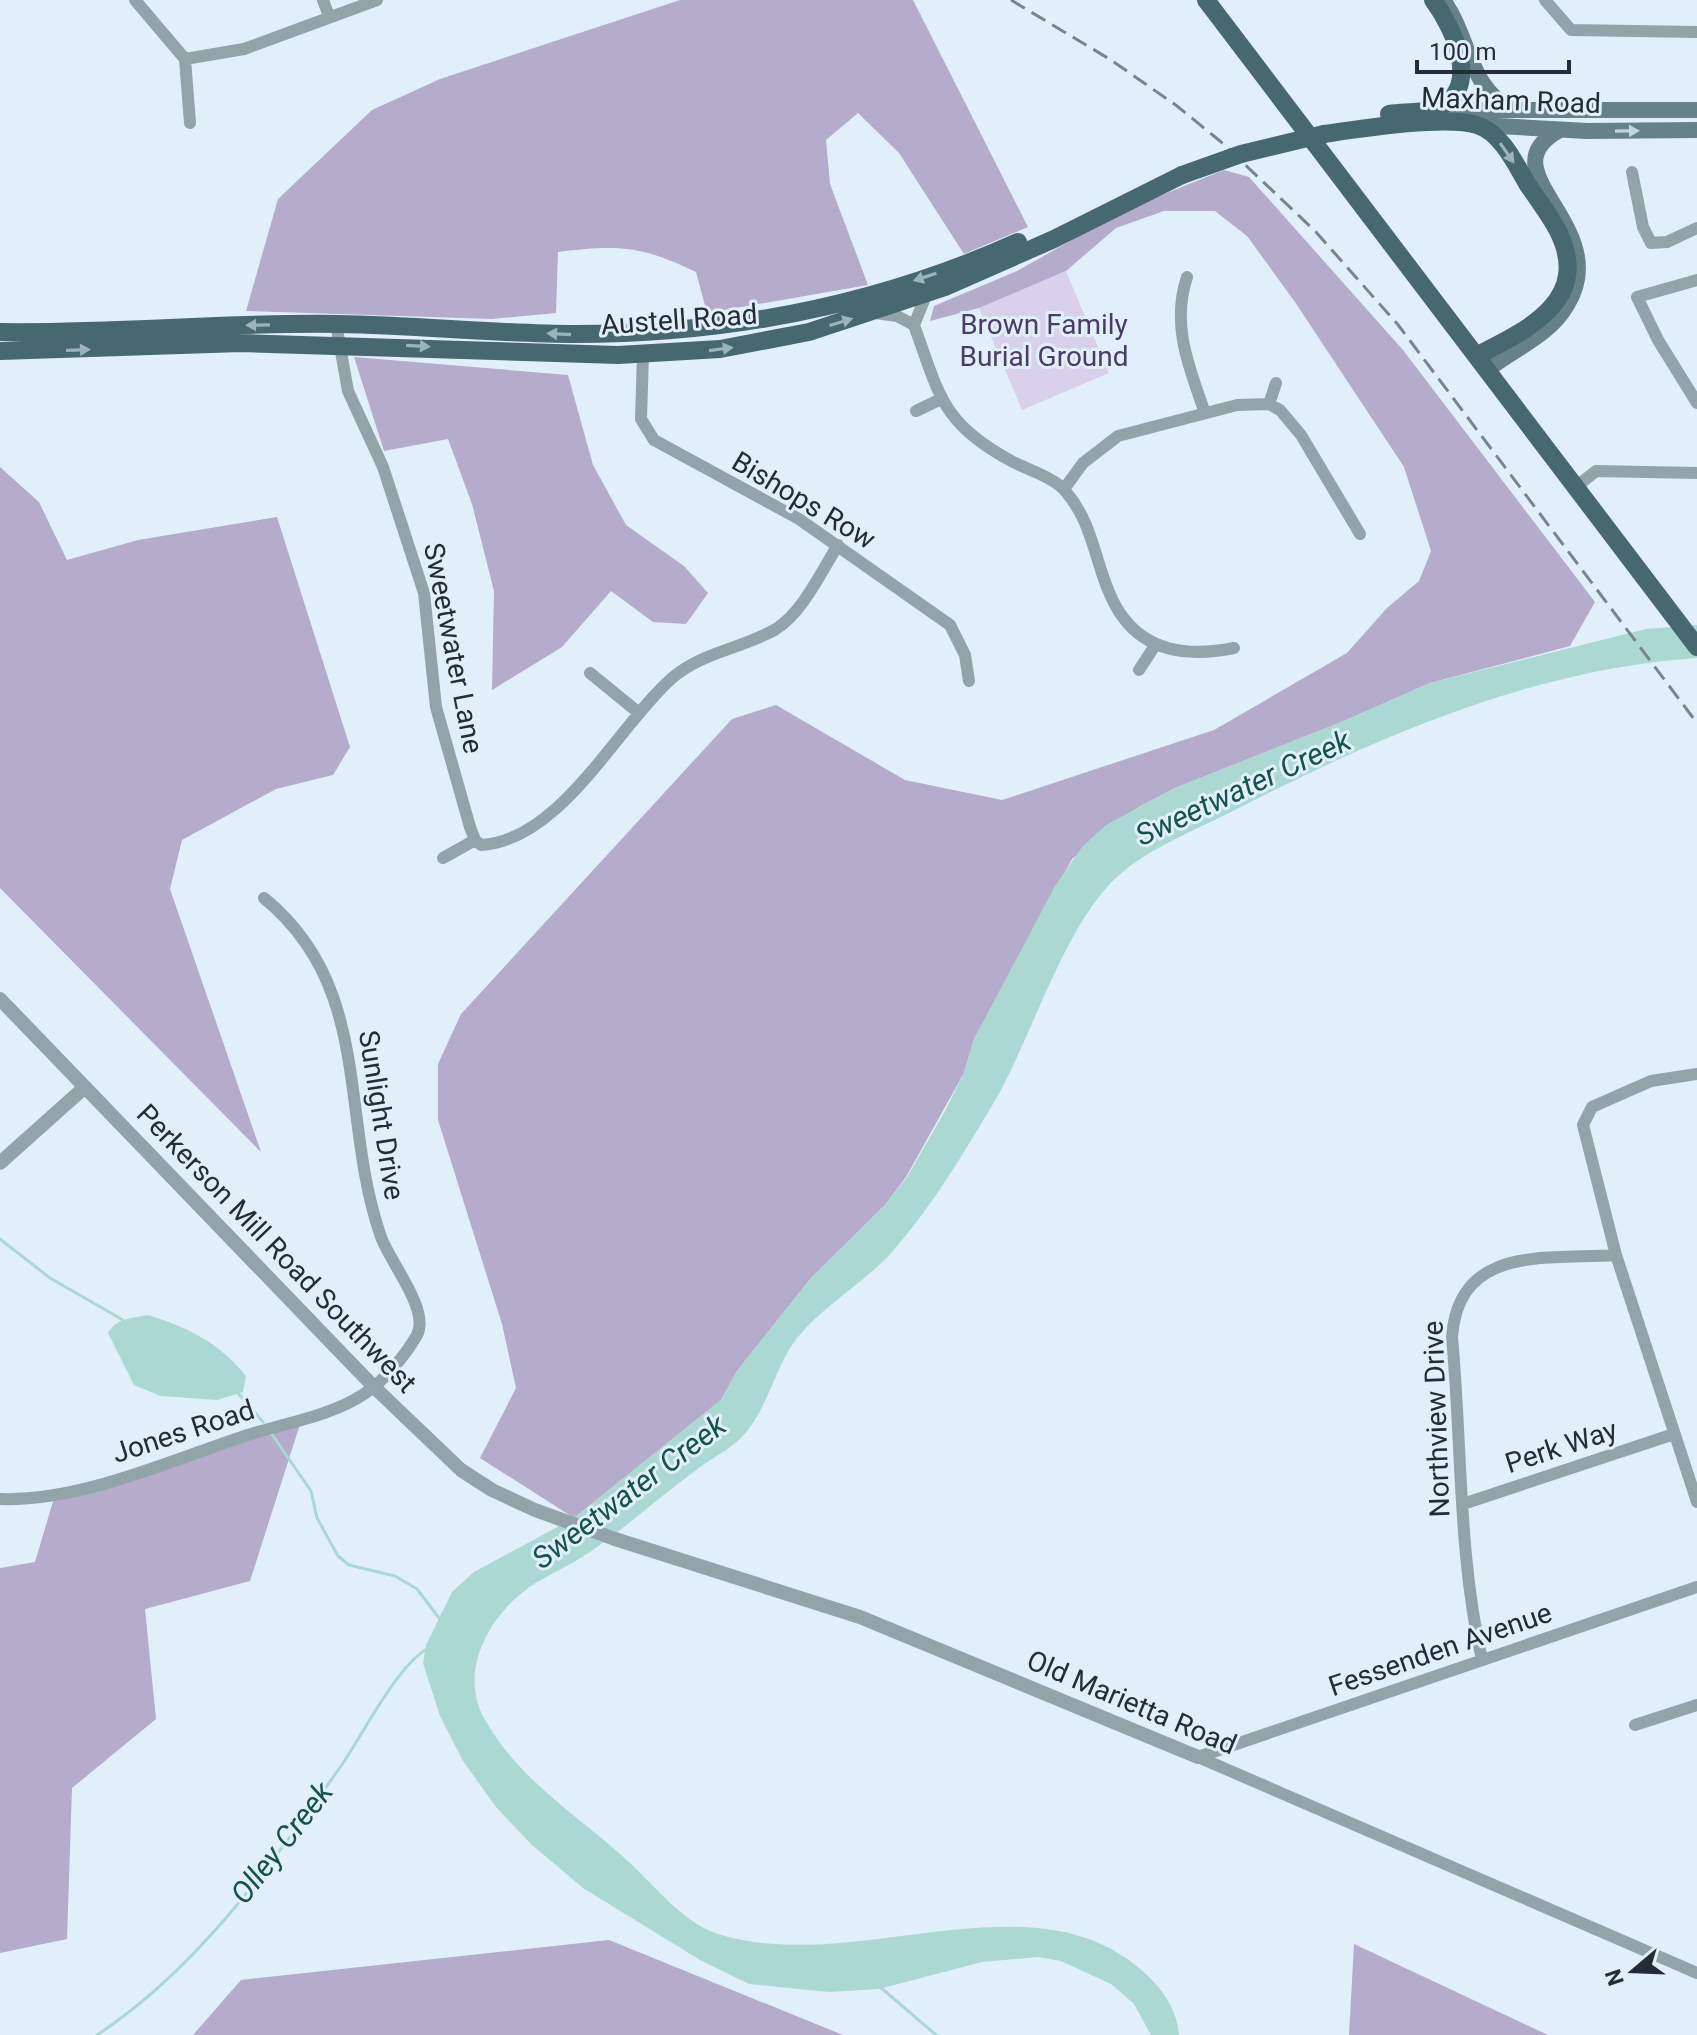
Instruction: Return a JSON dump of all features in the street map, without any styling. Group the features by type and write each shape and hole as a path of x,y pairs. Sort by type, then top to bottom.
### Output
{"main road":[{"path":"1206,0 1697,647"},
{"path":"1432,110 1456,91 1462,73 1452,34 1433,0"},
{"path":"1443,0 1459,27 1482,86 1495,99 1514,110"},
{"name":"Maxham Road","path":"1320,129 1432,110 1697,110"},
{"name":"Maxham Road","path":"1355,124 1435,123 1558,131 1697,130"},
{"path":"1477,125 1504,147 1553,223 1563,243 1567,267 1564,286 1546,315 1481,363"},
{"name":"Austell Road","path":"0,332 336,324 573,334 674,332 770,319 885,290 1003,249 1244,141 1320,129"},
{"path":"1481,363 1549,329 1569,303 1576,285 1578,265 1573,237 1536,176 1533,164 1538,146 1558,131"},
{"name":"Austell Road","path":"0,351 241,343 643,354 695,352 765,342 873,313 927,293 1054,239 1178,170"}],"street":[{"path":"135,0 185,59 190,123"},
{"path":"323,0 329,16"},
{"path":"185,59 244,49 377,0"},
{"path":"1545,0 1571,30 1697,32"},
{"path":"1632,172 1643,227 1651,243 1667,242 1697,228"},
{"path":"1187,277 1180,303 1181,337 1205,413"},
{"path":"1697,280 1637,297 1658,340 1697,403"},
{"path":"914,325 927,293"},
{"path":"873,313 897,316 914,325 941,399 968,436 1064,489 1095,542 1108,591 1119,613 1137,632 1156,644 1193,654 1234,648"},
{"name":"Sweetwater Lane","path":"336,324 348,391 383,467 424,593 436,707 475,840"},
{"name":"Bishops Row","path":"643,354 641,419 654,440 799,519 950,625 965,655 969,681"},
{"path":"1269,404 1276,383"},
{"path":"916,411 941,399"},
{"path":"1064,489 1083,463 1118,436 1237,405 1269,404 1280,410 1301,435 1360,534"},
{"path":"1576,487 1596,471 1697,473"},
{"path":"443,858 475,840 489,845 551,812 577,791 639,713 671,679 693,662 777,628 797,609 838,545"},
{"path":"1139,670 1156,644"},
{"path":"590,673 639,713"},
{"name":"Sunlight Drive","path":"264,898 299,931 313,951 339,1008 367,1197 388,1256 419,1312 418,1332 404,1354 373,1386"},
{"name":"Perkerson Mill Road Southwest","path":"0,999 373,1386 461,1470 492,1490 535,1510"},
{"path":"1697,1074 1651,1081 1592,1107 1583,1125 1616,1255 1697,1502"},
{"path":"0,1163 85,1087"},
{"name":"Northview Drive","path":"1482,1660 1471,1611 1463,1504 1452,1337 1456,1305 1475,1280 1493,1267 1521,1261 1616,1255"},
{"name":"Jones Road","path":"0,1499 40,1498 173,1461 316,1413 363,1394 373,1386"},
{"name":"Perk Way","path":"1463,1504 1674,1434"},
{"name":"Old Marietta Road","path":"535,1510 860,1617 1198,1757 1697,1973"},
{"name":"Fessenden Avenue","path":"1198,1757 1697,1587"},
{"path":"1635,1725 1697,1705"}],"green space":[{"name":"Brown Family Burial Ground","path":"1066,271 1109,373 1022,410 979,308"}],"shaded area":[{"path":"680,0 913,0 1028,227 964,254 899,153 858,113 826,140 830,184 868,285 707,313 696,272 644,252 597,248 558,252 556,313 492,319 246,311 278,199 372,110 440,79"},
{"path":"1224,170 1249,177 1403,350 1595,602 1570,646 1430,683 1175,788 1137,808 1072,859 974,1039 964,1073 906,1177 885,1205 811,1278 737,1371 721,1400 574,1518 480,1458 516,1388 502,1324 438,1120 438,1064 461,1014 732,719 776,705 905,780 1002,800 1214,730 1347,653 1387,608 1419,581 1431,551 1404,467 1295,302 1247,236 1215,211 1164,211 1116,228 1066,271 979,308 930,321 934,306 1017,271 1127,209"},
{"path":"354,357 568,375 593,465 626,525 684,566 708,593 686,624 653,622 611,591 562,647 492,690 494,591 472,504 448,439 384,451"},
{"path":"0,467 39,502 67,560 138,540 277,517 350,747 333,775 276,789 182,840 170,889 261,1152 0,888"},
{"path":"302,1418 250,1581 145,1609 156,1719 72,1788 67,1939 0,1953 0,1568 35,1562 54,1498"},
{"path":"609,1940 843,2035 193,2035 241,1980"},
{"path":"1354,1944 1548,2035 1349,2035"}],"water":[{"name":"Sweetwater Creek","path":"1697,625 1697,658 1577,676 1460,710 1291,782 1165,844 1125,870 1085,917 1052,979 1008,1077 946,1180 892,1252 797,1338 782,1362 758,1415 741,1438 601,1544 516,1598 491,1627 482,1644 475,1681 477,1700 498,1740 550,1796 629,1862 681,1913 705,1928 718,1934 772,1944 829,1944 1002,1927 1056,1930 1106,1946 1151,1979 1170,2005 1179,2035 1151,2035 1134,2004 1111,1984 1061,1961 1038,1957 982,1962 879,1989 829,1992 749,1984 700,1960 583,1888 531,1844 496,1807 463,1761 440,1716 423,1663 426,1645 452,1592 474,1572 574,1518 721,1400 737,1371 811,1278 885,1205 907,1177 944,1113 964,1073 974,1039 1055,886 1082,847 1106,825 1175,788 1430,683 1646,629"},
{"path":"148,1315 176,1325 214,1345 246,1376 243,1392 217,1400 161,1396 134,1385 108,1333 120,1322"}],"waterway":[{"path":"0,1239 50,1278 123,1320"},
{"path":"238,1393 263,1422"},
{"path":"271,1433 311,1491 317,1518 338,1556 349,1565 395,1576 417,1589 439,1618"},
{"name":"Olley Creek","path":"97,2035 168,1978 231,1912 341,1766 403,1671 427,1649"},
{"path":"879,1986 936,2035"}],"railway":[{"path":"1011,0 1111,60 1177,106 1220,141 1316,232 1399,326 1697,723"}]}
